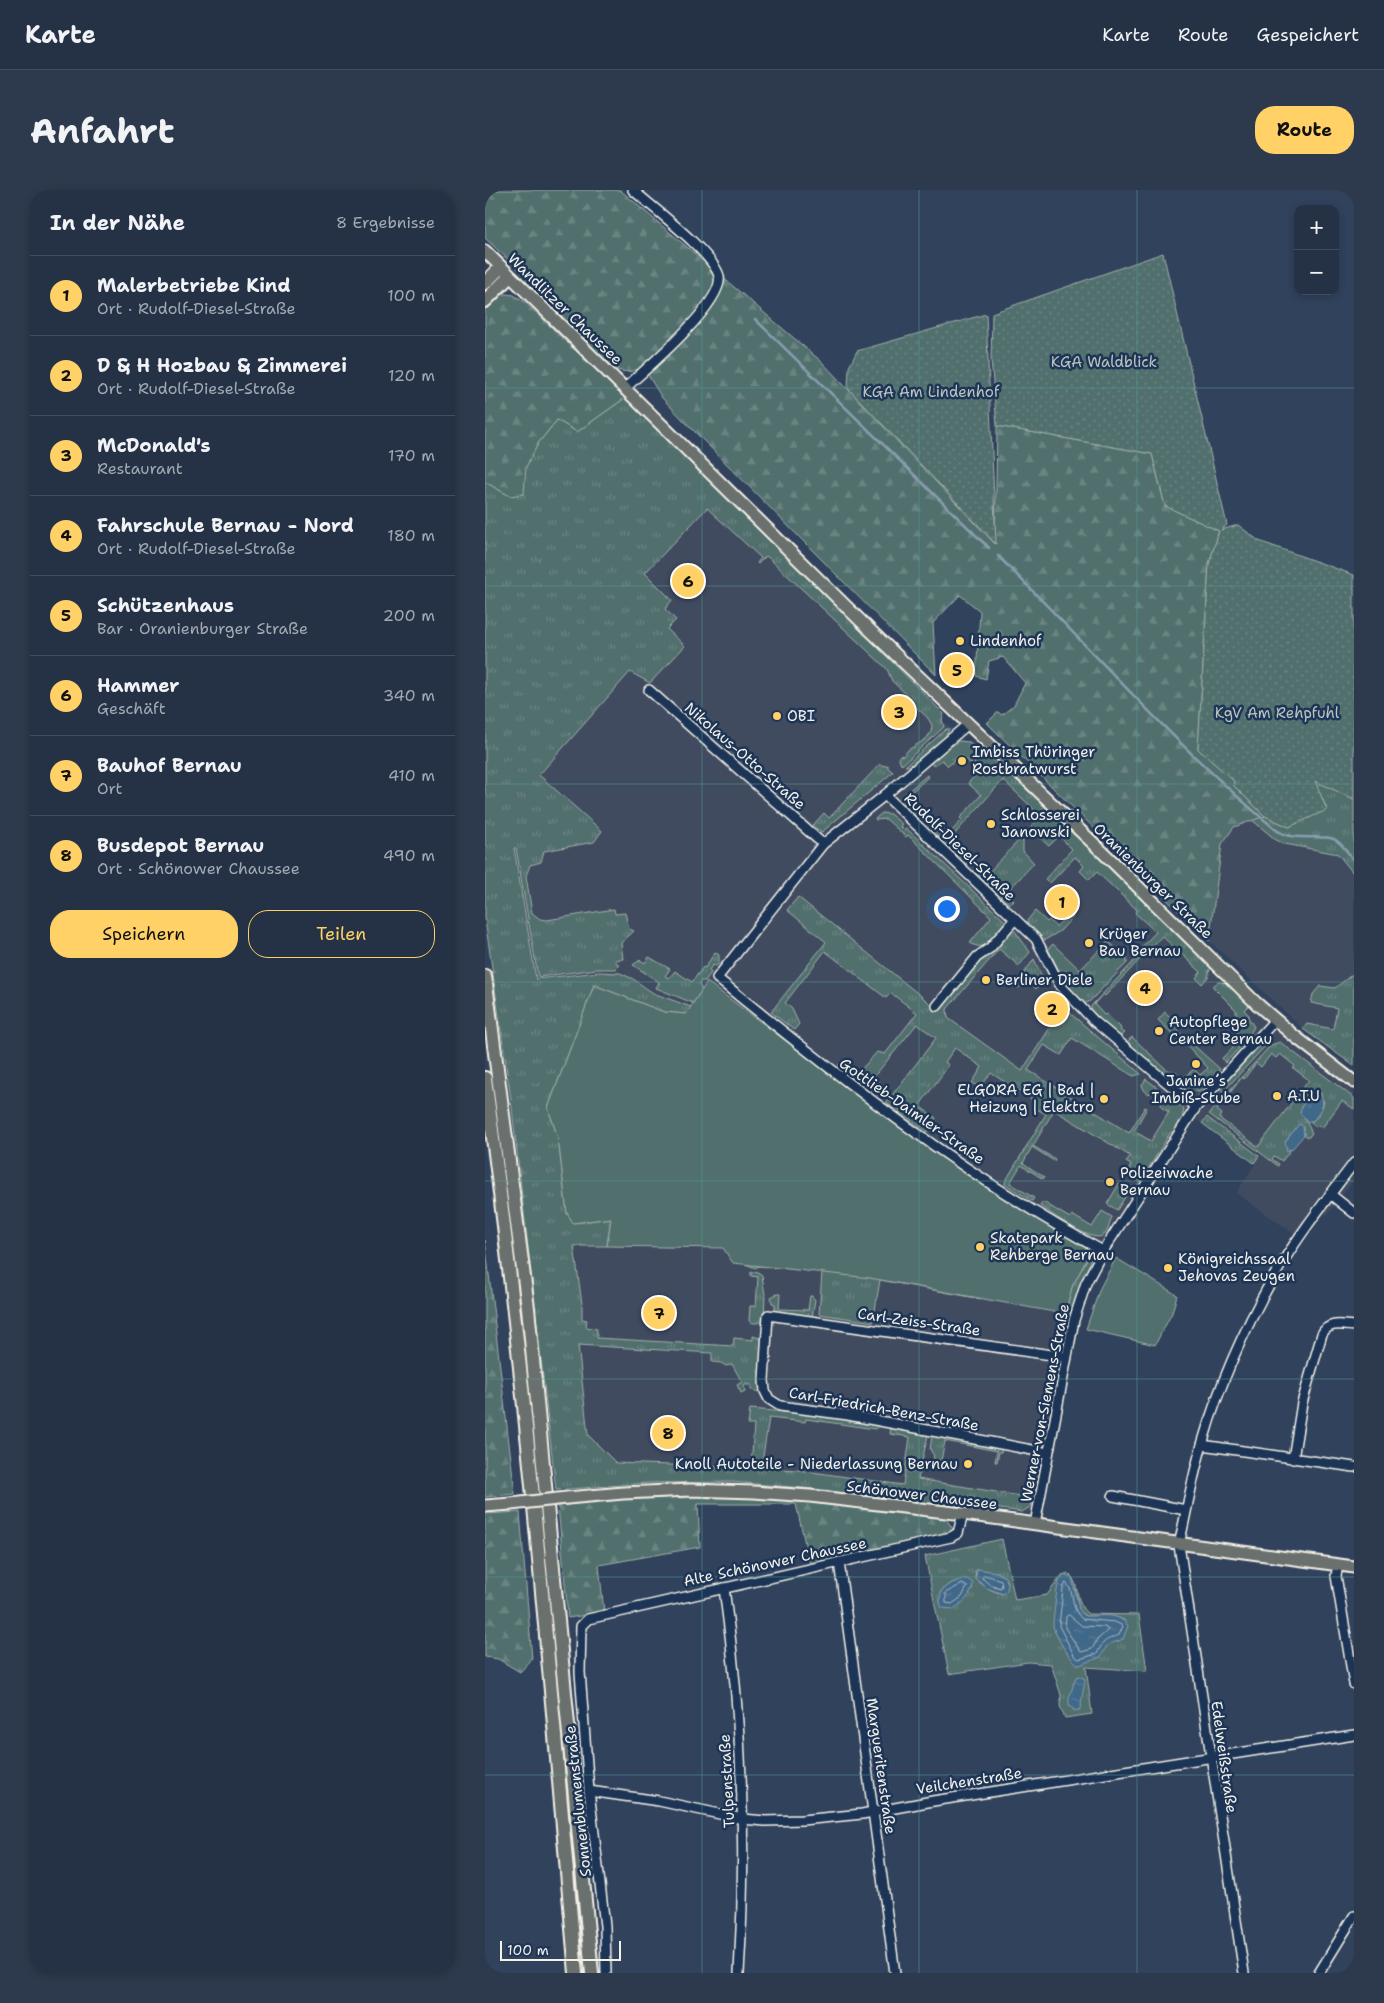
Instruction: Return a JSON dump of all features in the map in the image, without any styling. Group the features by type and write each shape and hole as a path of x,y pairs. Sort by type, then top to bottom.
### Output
{"highway":[{"path":"485,283 505,272"},
{"path":"485,301 505,272"},
{"path":"485,976 528,1308 591,1973"},
{"path":"485,1078 507,1247 525,1420 576,1973"}],"main road":[{"name":"Wandlitzer Chaussee","path":"485,251 872,632"},
{"name":"Oranienburger Straße","path":"872,632 1275,1020 1354,1082"},
{"name":"Schönower Chaussee","path":"485,1506 658,1491 719,1490 809,1496 963,1514 1179,1545 1354,1567"}],"street":[{"path":"625,388 694,323 717,290 719,281 716,270 699,247 633,190"},
{"name":"Nikolaus-Otto-Straße","path":"649,690 823,844"},
{"path":"823,844 885,795 967,725"},
{"name":"Rudolf-Diesel-Straße","path":"885,795 1035,938 1054,975 1065,990 1120,1044 1196,1107"},
{"name":"Gottlieb-Daimler-Straße","path":"823,844 717,978 814,1057 934,1146 1039,1214 1103,1251"},
{"name":"Rudolf-Diesel-Straße","path":"937,1006 977,957 990,948 1015,919"},
{"name":"Werner-von-Siemens-Straße","path":"1035,1524 1074,1320 1081,1296 1103,1251 1196,1107 1275,1020"},
{"name":"Edelweißstraße","path":"1244,1973 1179,1545 1202,1445 1219,1393 1251,1321 1274,1276 1330,1194 1354,1163"},
{"path":"1330,1194 1354,1213"},
{"name":"Carl-Zeiss-Straße","path":"768,1316 1067,1357"},
{"name":"Carl-Friedrich-Benz-Straße","path":"768,1316 765,1391 769,1398 779,1406 848,1415 1048,1454"},
{"path":"1293,1459 1302,1403 1323,1334 1332,1325 1354,1326"},
{"path":"1202,1445 1354,1467"},
{"path":"1113,1496 1186,1510"},
{"name":"Alte Schönower Chaussee","path":"581,1626 587,1619 951,1537 958,1533 963,1514"},
{"name":"Margueritenstraße","path":"839,1562 895,1973"},
{"path":"1338,1565 1337,1576 1354,1684"},
{"name":"Tulpenstraße","path":"724,1588 732,1646 743,1819 739,1973"},
{"name":"Sonnenblumenstraße","path":"581,1626 580,1672 589,1791 605,1926 606,1973"},
{"name":"Veilchenstraße","path":"589,1791 659,1801 743,1819 765,1821 802,1820 837,1817 1354,1735"},
{"path":"1319,1973 1354,1916"}],"shaded area":[{"path":"703,490 1109,880 1209,962 1282,1035 1354,1092 1354,1180 1327,1215 1315,1208 1296,1235 1236,1193 1255,1164 1187,1113 1091,1261 1090,1253 1081,1244 922,1142 707,982 691,1007 653,993 633,979 599,972 536,980 517,870 504,776 624,570"},
{"path":"1214,776 1277,831 1302,838 1354,861 1354,1028 1336,1053 1303,1029 1186,919 1200,870"},
{"path":"574,1245 723,1248 1071,1316 1033,1514 985,1507 930,1504 858,1493 773,1485 695,1482 603,1486 588,1435 577,1335"}],"green space":[{"path":"485,190 620,190 822,362 995,544 997,426 1152,454 1165,506 1219,531 1209,564 1198,749 1234,781 1234,786 1265,816 1234,827 1222,844 1209,941 987,723 998,712 1002,715 1014,705 1025,683 1003,657 989,661 986,679 976,676 980,611 960,595 933,623 936,675 662,398 643,367 625,372 608,365 517,268 485,238"},
{"path":"1163,253 1227,525 1221,530 1238,525 1259,541 1354,575 1354,799 1315,781 1327,810 1289,827 1265,816 1234,786 1234,781 1198,749 1209,564 1219,531 1165,506 1152,454 997,426 991,360 992,313"},
{"path":"499,295 514,295 525,302 625,398 577,432 557,420 539,442 526,467 524,494 510,496 485,482 485,306"},
{"name":"KGA Am Lindenhof","path":"986,314 996,544 848,388 849,367 857,351"},
{"path":"625,398 659,428 944,714 942,720 944,727 902,765 898,758 900,755 903,756 908,750 926,739 931,732 932,725 927,717 908,700 906,694 892,681 887,669 771,560 766,556 758,564 761,558 707,508 645,573 672,600 665,609 676,620 667,629 685,646 650,683 630,672 539,775 602,831 594,842 544,851 541,862 530,865 526,876 532,913 540,919 547,920 614,909 615,914 625,913 629,929 634,931 621,943 623,959 615,960 619,966 616,969 597,969 538,977 516,848 514,848 536,979 599,972 620,973 633,979 653,993 691,1007 686,1014 664,1012 594,985 548,1108 558,1138 567,1213 573,1223 611,1218 607,1246 574,1246 582,1304 582,1319 587,1320 586,1327 597,1329 597,1338 733,1346 734,1338 753,1340 753,1336 762,1339 760,1392 751,1390 751,1385 744,1385 745,1391 741,1393 737,1385 742,1382 732,1364 726,1366 721,1363 712,1362 712,1353 578,1345 588,1435 616,1463 751,1468 754,1425 748,1425 750,1409 811,1414 877,1425 878,1428 875,1429 806,1419 805,1422 769,1418 761,1468 798,1470 903,1485 910,1437 890,1434 891,1428 928,1435 918,1479 1032,1498 1030,1507 1022,1512 985,1507 931,1504 815,1489 731,1482 648,1483 556,1490 511,1100 485,919 485,482 510,496 539,442 557,420 577,432"},
{"path":"946,729 949,729 947,734 930,752 916,763 905,766"},
{"path":"959,741 970,742 977,750 979,748 1055,814 1176,930 1211,966 1208,977 1202,984 1196,978 1201,972 1162,936 1105,996 1103,994 1094,1004 1104,1015 1107,1014 1124,1033 1119,1037 1090,1010 1092,1005 1140,955 1137,952 1156,932 1135,913 1137,910 1097,872 1089,880 1080,871 1084,866 1075,857 1050,883 1045,879 1072,849 1059,836 1049,846 1041,839 1042,837 1031,827 1041,816 1003,780 951,838 973,860 968,865 931,832 935,825 947,836 981,795 968,783 975,776 972,773 975,769 972,766 975,763 973,761 971,764 961,755 948,766 942,760 933,766 930,761"},
{"path":"880,764 888,765 888,768 893,772 822,832 812,826 824,813 829,818"},
{"path":"927,775 928,777 907,796 922,811 917,816 911,814 906,809 900,798"},
{"path":"1314,780 1354,799 1354,874 1338,854 1285,844 1276,840 1252,820 1265,816 1289,827 1327,809"},
{"path":"882,813 890,814 902,824 900,826 904,830 907,829 1007,923 991,942 982,946 970,943 991,917 908,835 906,837 886,819 875,819"},
{"path":"1021,838 1023,841 1023,851 1034,863 1006,893 1014,901 1010,905 976,873 980,867 988,873"},
{"path":"798,897 937,1009 971,970 1013,929 1030,952 1019,966 999,949 947,1009 948,1018 1022,1071 1055,1020 1052,1018 1059,1006 1051,1001 1055,996 1071,1014 1141,1074 1133,1076 1072,1038 1061,1055 1044,1045 1028,1070 1129,1133 1145,1107 1147,1108 1134,1131 1151,1141 1169,1112 1162,1108 1161,1104 1164,1099 1153,1090 1149,1094 1144,1090 1142,1085 1146,1079 1184,1108 1182,1121 1175,1131 1170,1133 1141,1181 1135,1179 1137,1174 1130,1169 1127,1172 1131,1165 1126,1162 1130,1156 1054,1110 1033,1146 1055,1159 1054,1161 1032,1147 1023,1163 1044,1177 1043,1179 1021,1165 1010,1183 1034,1198 1032,1201 1005,1184 1046,1114 1033,1107 1034,1101 991,1073 982,1085 981,1092 976,1092 976,1085 972,1083 982,1067 955,1048 945,1062 949,1065 919,1106 936,1118 927,1132 886,1103 936,1038 917,1024 873,1078 887,1088 880,1096 838,1065 845,1063 858,1073 877,1052 885,1054 917,1013 891,993 886,998 825,951 785,1003 792,1009 799,1024 794,1030 771,1012 826,942 787,910"},
{"path":"1066,910 1073,917 1060,931 1045,940 1041,939 1026,922 1035,911 1056,927 1065,917 1062,914"},
{"path":"1108,941 1127,958 1127,963 1090,1001 1084,1004 1064,981 1048,949 1053,944 1080,970"},
{"path":"715,952 719,955 719,964 713,965 709,970 711,973 705,981 701,981 699,984 702,990 693,1003 656,988 659,982 633,965 640,960 645,963 649,957 670,969 665,976 669,978 675,971 692,982 703,967 705,968"},
{"path":"1034,959 1043,979 1036,989 1034,987 1036,983 1026,977 1019,988 1015,986"},
{"path":"1354,973 1354,1066 1303,1029 1307,1024 1333,1029 1337,1008 1311,1003 1313,994 1320,986 1335,988"},
{"path":"707,982 922,1142 1087,1249 1090,1253 1072,1287 1065,1314 870,1278 733,1263 723,1248 607,1246 611,1218 573,1223 567,1213 558,1138 548,1108 594,985 664,1012 686,1014"},
{"path":"1218,982 1229,983 1249,1005 1244,1010 1249,1015 1248,1017 1254,1027 1245,1042 1225,1063 1222,1058 1235,1046 1233,1043 1237,1038 1236,1010 1214,988 1213,986"},
{"path":"1165,1012 1177,1023 1179,1032 1220,1069 1208,1085 1199,1092 1190,1091 1178,1085 1194,1069 1200,1075 1208,1068 1183,1041 1177,1045 1180,1041 1158,1020"},
{"path":"1132,1037 1167,1070 1177,1072 1171,1080 1126,1043"},
{"path":"1268,1039 1268,1043 1222,1093 1222,1087"},
{"path":"1280,1042 1354,1098 1354,1109 1342,1101 1322,1128 1318,1125 1315,1127 1311,1122 1320,1113 1324,1101 1316,1098 1311,1099 1304,1117 1312,1133 1309,1137 1306,1137 1304,1132 1282,1161 1274,1156 1272,1159 1279,1164 1278,1166 1209,1114 1218,1103 1221,1105 1217,1110 1222,1114 1219,1118 1258,1147 1309,1080 1293,1068 1295,1066 1280,1054 1276,1058 1271,1054 1261,1067 1256,1063 1244,1079 1242,1077 1227,1097 1225,1095 1271,1045"},
{"path":"816,1064 824,1070 981,1299 880,1280 873,1322 819,1314 822,1272 758,1266 756,1268 742,1263"},
{"path":"1207,1117 1259,1156 1254,1163 1202,1123"},
{"path":"1119,1184 1128,1190 1132,1186 1117,1210 1107,1204"},
{"path":"1043,1202 1070,1218 1072,1215 1092,1227 1102,1211 1112,1217 1104,1235 1099,1237 1091,1236 1072,1227 1040,1206"},
{"path":"485,1240 515,1494 485,1497"},
{"path":"1090,1253 1089,1266 1071,1316 1067,1318 1061,1317 1062,1313 1065,1313 1072,1287"},
{"path":"1116,1258 1177,1295 1172,1313 1155,1345 1086,1329 1100,1288"},
{"path":"756,1271 762,1275 765,1295 764,1319 759,1323 749,1321 750,1306 756,1306 758,1277 751,1276 751,1272"},
{"path":"780,1294 779,1309 808,1310 810,1296 812,1296 815,1300 812,1317 772,1312 775,1310 775,1304 772,1303 771,1297"},
{"path":"932,1436 1002,1448 997,1462 995,1462 997,1451 945,1441 941,1461 933,1459 934,1456 930,1449"},
{"path":"700,1494 767,1497 945,1517 954,1531 810,1566 796,1504 698,1504 700,1547 599,1565 604,1612 568,1618 558,1506 576,1504 575,1501"},
{"path":"520,1512 532,1659 520,1672 498,1659 485,1657 485,1514"},
{"path":"1002,1539 1015,1600 1047,1595 1062,1575 1068,1573 1075,1582 1081,1605 1088,1614 1139,1615 1147,1671 1086,1667 1092,1714 1065,1718 1060,1706 1061,1695 1051,1664 1028,1662 949,1674 925,1556","holes":["976,1570 996,1572 1005,1577 1003,1594 991,1590 978,1581 975,1578","963,1579 973,1587 959,1605 945,1608 940,1602 941,1591 952,1583","1059,1581 1075,1588 1079,1609 1085,1616 1116,1617 1124,1620 1118,1641 1111,1642 1105,1647 1068,1654 1055,1632 1054,1617"]}],"water":[{"path":"1321,1093 1323,1101 1320,1110 1314,1120 1308,1122 1300,1113 1303,1102 1316,1098"},
{"path":"1299,1124 1303,1126 1304,1135 1292,1149 1287,1151 1285,1142"},
{"path":"978,1569 996,1572 1005,1577 1008,1584 1007,1590 1003,1594 987,1588 975,1578"},
{"path":"1065,1576 1072,1578 1079,1609 1085,1616 1120,1618 1128,1626 1123,1639 1108,1646 1101,1657 1079,1665 1063,1647 1053,1625 1058,1585"},
{"path":"963,1579 973,1583 969,1595 960,1605 953,1609 942,1608 940,1602 941,1591 952,1583"},
{"path":"1079,1676 1085,1679 1081,1708 1076,1711 1069,1706 1069,1698 1076,1677"}],"waterway":[{"path":"755,319 989,548"},
{"path":"998,556 1133,696 1202,764 1275,829 1291,836 1325,837 1337,841 1354,861"}],"place":[{"name":"Hammer","path":"688,581"},
{"name":"Lindenhof","path":"960,641"},
{"name":"Schützenhaus","path":"957,670"},
{"name":"McDonald's","path":"899,712"},
{"name":"OBI","path":"777,716"},
{"name":"Imbiss Thüringer Rostbratwurst","path":"962,761"},
{"name":"Schlosserei Janowski","path":"991,824"},
{"name":"Malerbetriebe Kind","path":"1062,902"},
{"name":"Krüger Bau Bernau","path":"1089,943"},
{"name":"Berliner Diele","path":"986,980"},
{"name":"Fahrschule Bernau - Nord","path":"1145,988"},
{"name":"D & H Hozbau & Zimmerei","path":"1052,1009"},
{"name":"Autopflege Center Bernau","path":"1159,1031"},
{"name":"Janine´s Imbiß-Stube","path":"1196,1064"},
{"name":"A.T.U","path":"1277,1096"},
{"name":"ELGORA EG | Bad | Heizung | Elektro","path":"1104,1099"},
{"name":"Polizeiwache Bernau","path":"1110,1182"},
{"name":"Skatepark Rehberge Bernau","path":"980,1247"},
{"name":"Königreichssaal Jehovas Zeugen","path":"1168,1268"},
{"name":"Bauhof Bernau","path":"659,1313"},
{"name":"Busdepot Bernau","path":"668,1433"},
{"name":"Knoll Autoteile - Niederlassung Bernau","path":"968,1464"}],"park label":[{"name":"KGA Waldblick","path":"1104,362"},
{"name":"KgV Am Rehpfuhl","path":"1277,713"}]}
